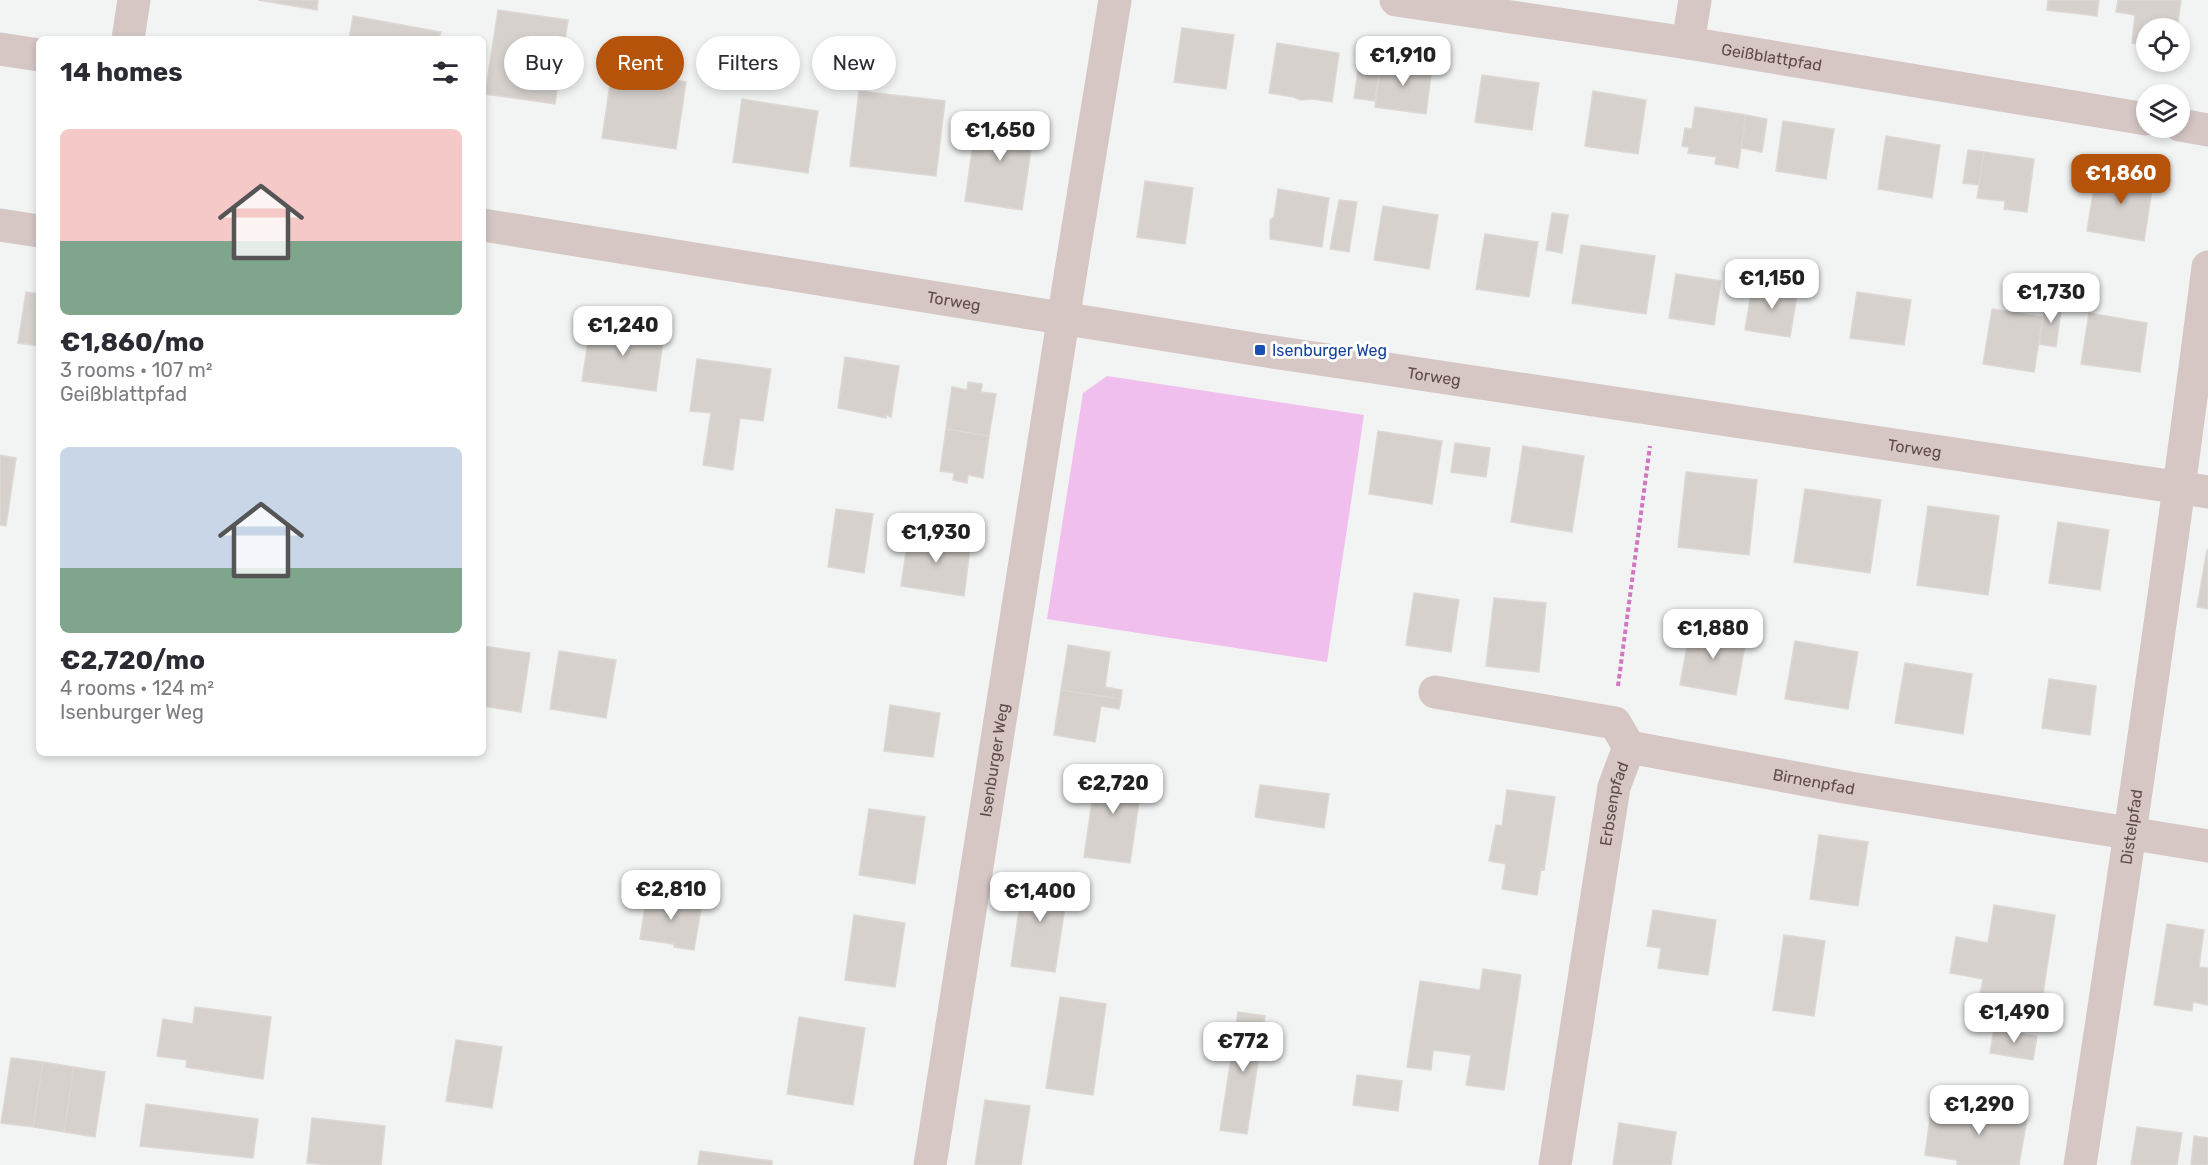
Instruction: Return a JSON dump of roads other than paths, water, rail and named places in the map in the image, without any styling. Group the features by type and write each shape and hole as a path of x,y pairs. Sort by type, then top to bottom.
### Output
{"street":[{"path":"128,36 134,0"},
{"name":"Isenburger Weg","path":"930,1165 1115,0"},
{"name":"Geißblattpfad","path":"1396,0 1688,43 2136,118"},
{"path":"1688,43 1695,0"},
{"path":"0,49 36,55"},
{"path":"2190,127 2208,130"},
{"path":"0,225 36,231"},
{"name":"Torweg","path":"486,225 1064,319 2194,490"},
{"name":"Distelpfad","path":"2080,1165 2130,834 2194,490 2208,267"},
{"path":"1435,692 1615,723 1629,747"},
{"name":"Birnenpfad","path":"1629,747 1850,788 2208,846"},
{"name":"Erbsenpfad","path":"1555,1165 1614,787 1629,747"}],"place":[{"name":"Isenburger Weg","path":"1260,350"}]}
